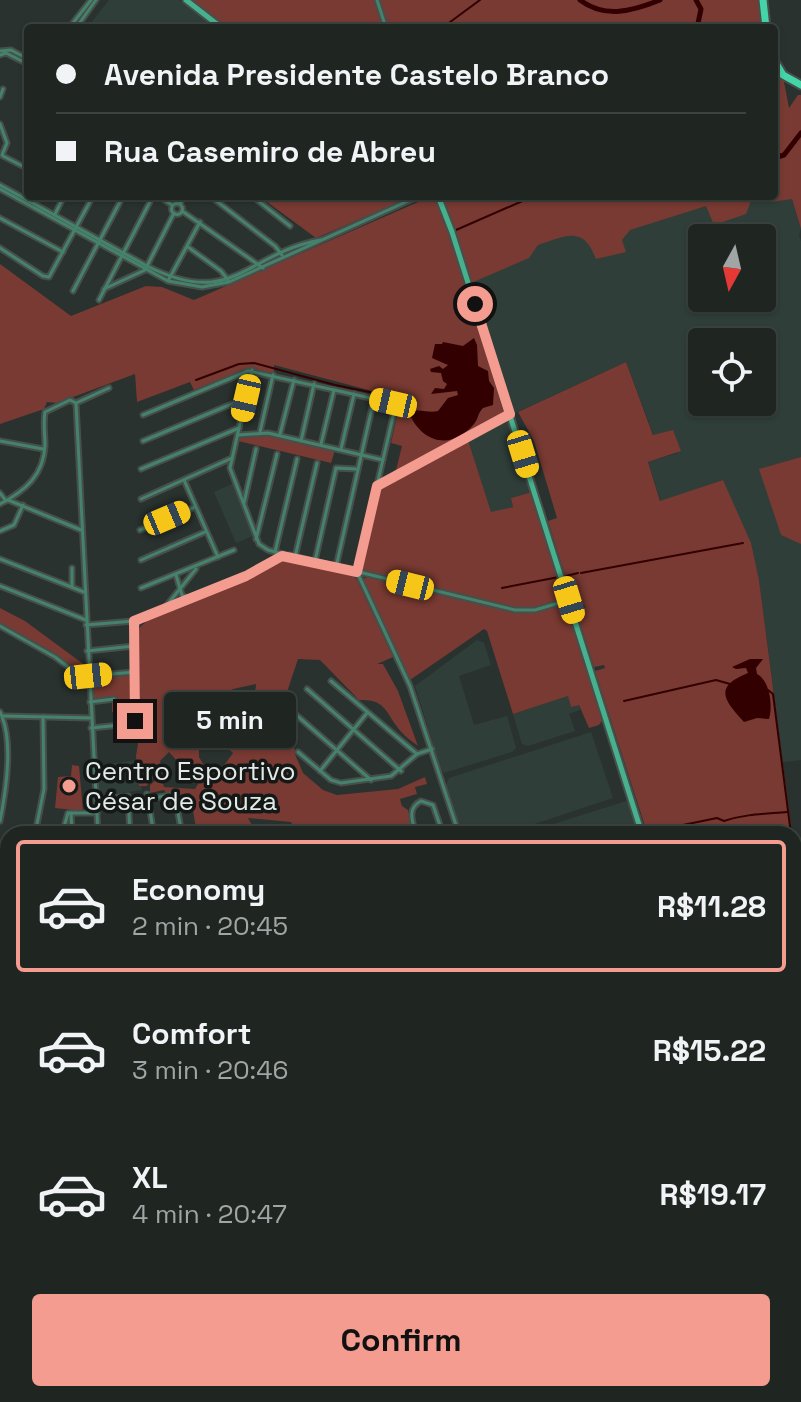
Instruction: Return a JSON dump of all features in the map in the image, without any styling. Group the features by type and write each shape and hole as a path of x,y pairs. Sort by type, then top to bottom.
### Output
{"main road":[{"path":"765,0 768,24"},
{"path":"778,67 783,75 799,84"},
{"path":"778,75 784,82 799,84"}],"street":[{"path":"72,24 93,0"},
{"path":"78,24 93,0"},
{"path":"186,0 217,24"},
{"path":"377,0 385,24"},
{"path":"0,53 24,60"},
{"path":"0,97 3,89"},
{"path":"0,124 7,143 1,154 24,167"},
{"path":"0,187 24,198"},
{"path":"29,200 146,268 169,279 195,285 215,286 263,268 282,256"},
{"path":"54,216 62,200"},
{"path":"0,248 50,276 91,200"},
{"path":"73,291 121,200"},
{"path":"99,300 154,200"},
{"path":"164,200 173,205 180,204"},
{"path":"182,200 182,211 263,268"},
{"path":"215,200 275,246 282,256"},
{"path":"257,200 290,226"},
{"path":"228,281 258,264 325,240 410,200"},
{"path":"440,200 640,826"},
{"path":"104,289 146,268 174,213 173,205"},
{"path":"174,213 182,211"},
{"path":"0,218 63,252"},
{"path":"169,279 200,222"},
{"path":"188,247 228,281"},
{"path":"252,370 231,471 261,546 515,610 530,611 569,600"},
{"path":"143,415 252,370 393,403 395,408 357,572 410,686 456,826"},
{"path":"260,432 273,375"},
{"path":"280,436 294,380"},
{"path":"301,441 314,384"},
{"path":"76,403 109,388"},
{"path":"321,446 334,390"},
{"path":"341,451 354,394"},
{"path":"143,441 246,398"},
{"path":"336,567 374,399"},
{"path":"0,504 38,476 45,449 45,412 70,400 76,403"},
{"path":"76,403 98,826"},
{"path":"377,486 510,414"},
{"path":"141,469 239,428"},
{"path":"237,436 260,432 383,460"},
{"path":"0,441 45,449"},
{"path":"244,503 256,449"},
{"path":"256,539 277,454"},
{"path":"141,499 232,458"},
{"path":"277,557 275,552 297,459"},
{"path":"295,557 317,463"},
{"path":"315,561 336,468 358,470"},
{"path":"184,480 218,557"},
{"path":"0,493 7,500 81,530"},
{"path":"0,531 14,525 23,505"},
{"path":"140,530 195,507"},
{"path":"141,560 205,532"},
{"path":"141,588 234,550"},
{"path":"0,586 86,623 135,622 253,573 277,557 289,555"},
{"path":"0,559 84,592"},
{"path":"162,611 198,566"},
{"path":"72,568 72,587"},
{"path":"176,574 182,595 190,600"},
{"path":"91,728 132,724 136,718 135,622"},
{"path":"0,626 55,657 89,683"},
{"path":"87,651 134,646"},
{"path":"88,676 135,672"},
{"path":"331,681 417,754"},
{"path":"307,689 401,771"},
{"path":"90,702 114,699"},
{"path":"294,713 371,780"},
{"path":"320,771 367,713"},
{"path":"0,821 6,771 5,729 1,715 91,718"},
{"path":"37,826 44,789 43,717"},
{"path":"298,752 337,783 391,776 401,771 417,754 432,749"},
{"path":"153,826 149,804 153,798 171,795 176,799 181,826"},
{"path":"96,800 128,796 130,826"},
{"path":"414,826 412,813 421,801 430,803 436,809 441,826"},
{"path":"64,826 66,815 71,813 97,813"},
{"path":"71,813 72,826"}],"shaded area":[{"path":"109,0 179,0 211,24 90,24"},
{"path":"191,0 375,0 383,24 222,24"},
{"path":"380,0 763,0 766,24 388,24"},
{"path":"778,75 784,82 789,108 801,95 801,229 792,199 771,202 764,200 778,200"},
{"path":"792,199 801,229 801,457 760,470 781,535 801,531 801,760 783,762 759,580 722,480 661,502 648,462 678,453 654,436 626,362 513,414 456,236 541,200"},
{"path":"264,200 405,200 316,238"},
{"path":"423,200 437,200 451,235 504,413 395,474 402,446 391,443 400,403 394,393 380,393 274,365 274,373 246,369 194,390 190,382 137,402 135,374 57,403 47,402 44,409 0,424 0,264 71,316 146,286 162,287 194,300"},
{"path":"443,200 753,200 746,214 717,224 714,224 706,206 630,230 622,240 626,252 596,259 585,241 573,236 538,245 529,258 471,283"},
{"path":"474,338 478,366 488,371 494,388 493,405 483,408 474,424 456,438 438,440 429,437 409,413 438,411 448,398 458,395 457,391 431,394 435,388 444,389 447,384 441,373 431,372 430,369 439,366 443,369 448,365 432,358 435,344 443,342 463,346"},
{"path":"626,362 653,435 673,430 681,451 648,462 660,501 723,480 751,543 759,580 791,826 645,826 595,671 605,668 604,665 594,667 576,611 585,607 575,607 548,521 557,518 534,441 518,412"},
{"path":"508,418 532,492 511,498 513,507 491,513 468,440"},
{"path":"265,433 335,450 331,463 238,441 241,436"},
{"path":"468,440 491,512 513,507 511,498 532,492 604,718 599,725 589,728 579,705 571,707 568,696 513,714 484,629 410,680 362,579 369,573 360,570 381,489"},
{"path":"801,457 801,544 781,535 759,469"},
{"path":"234,483 253,536 236,543 214,492"},
{"path":"285,559 352,574 393,657 377,664 383,664 398,691 418,746 400,731 383,707 368,700 359,700 320,660 298,659 288,689 295,754 303,773 323,790 337,795 398,789 425,777 427,784 415,787 417,794 400,799 402,806 408,810 411,826 293,826 291,822 248,818 252,826 196,826 190,793 178,795 164,790 150,793 150,785 161,776 164,787 195,789 198,784 169,752 160,761 163,772 149,781 147,786 139,786 136,756 139,738 139,628 149,619","holes":["256,684 254,703 261,713 258,716 204,723 193,735 182,734 176,728 181,717 179,714 196,702 221,700 233,689","218,739 233,753 213,781 199,757 199,742"]},
{"path":"0,608 25,621 86,666 86,677 49,650 0,623"},
{"path":"477,640 484,643 491,665 459,676 474,725 507,716 516,748 512,752 444,773 415,686"},
{"path":"750,659 763,659 756,668 768,688 770,714 769,719 757,718 744,722 725,694 730,683 748,673 746,668 732,667"},
{"path":"132,674 133,719 125,722 125,712 112,712 115,697 92,699 91,680"},
{"path":"568,696 579,705 580,710 569,714 575,731 528,746 522,744 513,714"},
{"path":"591,732 613,798 528,826 459,826 446,785 449,778"},
{"path":"136,760 142,790 99,796 96,766"},
{"name":"Centro Esportivo César de Souza","path":"72,765 79,766 83,811 55,808 58,777 71,776"},
{"path":"626,801 630,804 637,826 547,826"}],"waterway":[{"path":"447,24 480,0"},
{"path":"580,0 599,10 609,11 629,10 660,0"},
{"path":"696,0 701,9 698,24"},
{"path":"778,157 784,155 801,133"},
{"path":"456,230 525,200"},
{"path":"196,380 239,364 254,363 335,385 379,394 398,394 414,412"},
{"path":"581,573 743,543"},
{"path":"566,576 578,573"},
{"path":"502,588 559,577"},
{"path":"624,701 716,680 730,684"},
{"path":"768,690 773,694 790,826"},
{"path":"678,826 717,818 724,821 787,812"}],"place":[{"name":"Centro Esportivo César de Souza","path":"69,786"}],"route":[{"path":"135,721 134,621 246,576 282,556 289,555 357,572 377,486 510,414 475,304"}]}
